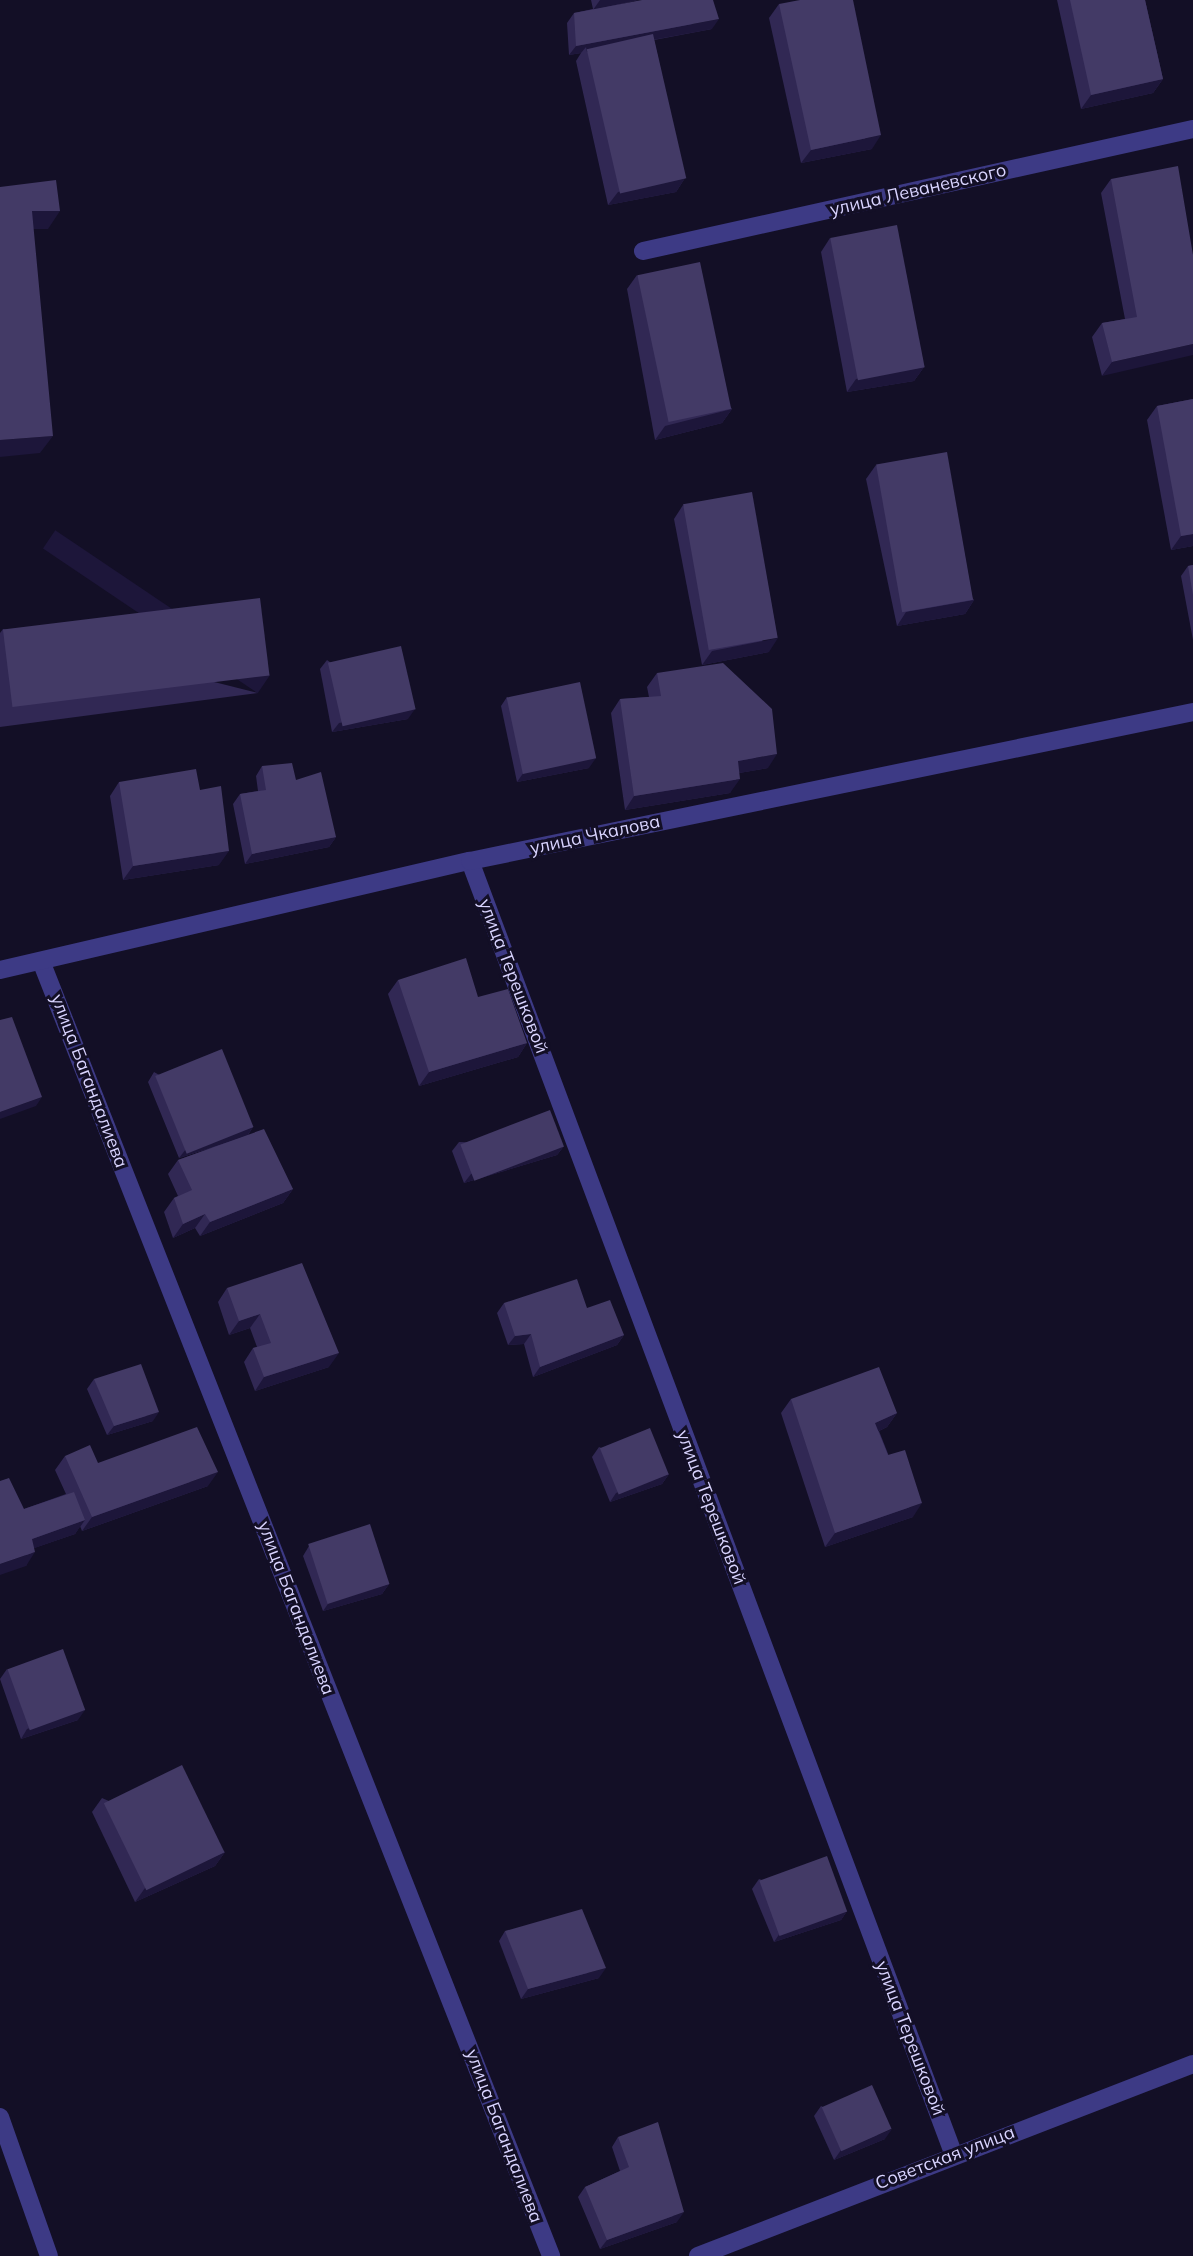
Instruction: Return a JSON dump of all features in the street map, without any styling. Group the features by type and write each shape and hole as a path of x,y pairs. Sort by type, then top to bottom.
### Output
{"street":[{"name":"улица Леваневского","path":"643,251 1193,129"},
{"name":"улица Чкалова","path":"0,970 470,861 1193,712"},
{"name":"улица Терешковой","path":"470,861 953,2153"},
{"name":"улица Багандалиева","path":"41,961 551,2256"},
{"name":"Советская улица","path":"698,2256 953,2153 1193,2064"},
{"path":"0,2117 49,2256"}],"building":[{"path":"642,0 713,0 719,19 576,46 574,13"},
{"path":"800,0 853,0 881,135 811,150 779,4"},
{"path":"1070,0 1145,0 1163,79 1091,95"},
{"path":"653,34 686,178 620,194 587,49"},
{"path":"1178,166 1193,255 1193,344 1112,362 1102,323 1137,317 1111,179"},
{"path":"56,180 60,211 32,211 53,436 0,440 0,187"},
{"path":"897,225 925,367 858,380 830,238"},
{"path":"700,262 731,409 669,422 637,275"},
{"path":"1193,399 1193,534 1181,536 1157,406"},
{"path":"947,452 973,600 902,612 876,465"},
{"path":"752,492 778,638 709,650 683,504"},
{"path":"1193,565 1193,595 1188,566"},
{"path":"260,598 270,675 12,707 3,630"},
{"path":"401,646 416,709 343,726 328,663"},
{"path":"723,663 772,709 777,754 738,761 740,779 634,796 620,699 661,696 657,673"},
{"path":"580,682 596,758 523,774 507,698"},
{"path":"292,763 296,780 321,772 336,837 252,854 240,794 266,790 262,766"},
{"path":"196,769 200,790 221,786 229,851 133,866 119,782"},
{"path":"466,958 478,997 508,989 527,1043 429,1072 398,980"},
{"path":"12,1017 42,1097 0,1112 0,1020"},
{"path":"222,1049 253,1127 187,1154 155,1076"},
{"path":"550,1110 564,1146 474,1181 460,1144"},
{"path":"264,1129 293,1189 210,1222 205,1214 183,1224 174,1198 192,1190 178,1160"},
{"path":"302,1263 339,1353 264,1377 253,1348 271,1343 260,1314 239,1321 227,1288"},
{"path":"577,1279 587,1308 610,1300 624,1335 540,1367 531,1334 515,1336 504,1303"},
{"path":"141,1364 159,1412 114,1426 94,1379"},
{"path":"879,1367 897,1413 875,1423 888,1455 905,1450 922,1503 835,1533 791,1399"},
{"path":"197,1427 218,1472 92,1517 65,1456 90,1445 98,1463"},
{"path":"650,1428 669,1474 619,1495 600,1448"},
{"path":"9,1478 24,1509 74,1492 85,1520 32,1539 35,1552 0,1564 0,1481"},
{"path":"370,1524 389,1584 328,1604 308,1544"},
{"path":"63,1649 85,1710 30,1730 8,1669"},
{"path":"182,1765 225,1852 146,1890 104,1803"},
{"path":"827,1856 847,1911 780,1936 759,1881"},
{"path":"582,1909 606,1968 528,1989 505,1931"},
{"path":"872,2085 892,2129 841,2151 822,2107"},
{"path":"658,2122 684,2212 607,2240 585,2187 629,2167 618,2137"}]}
